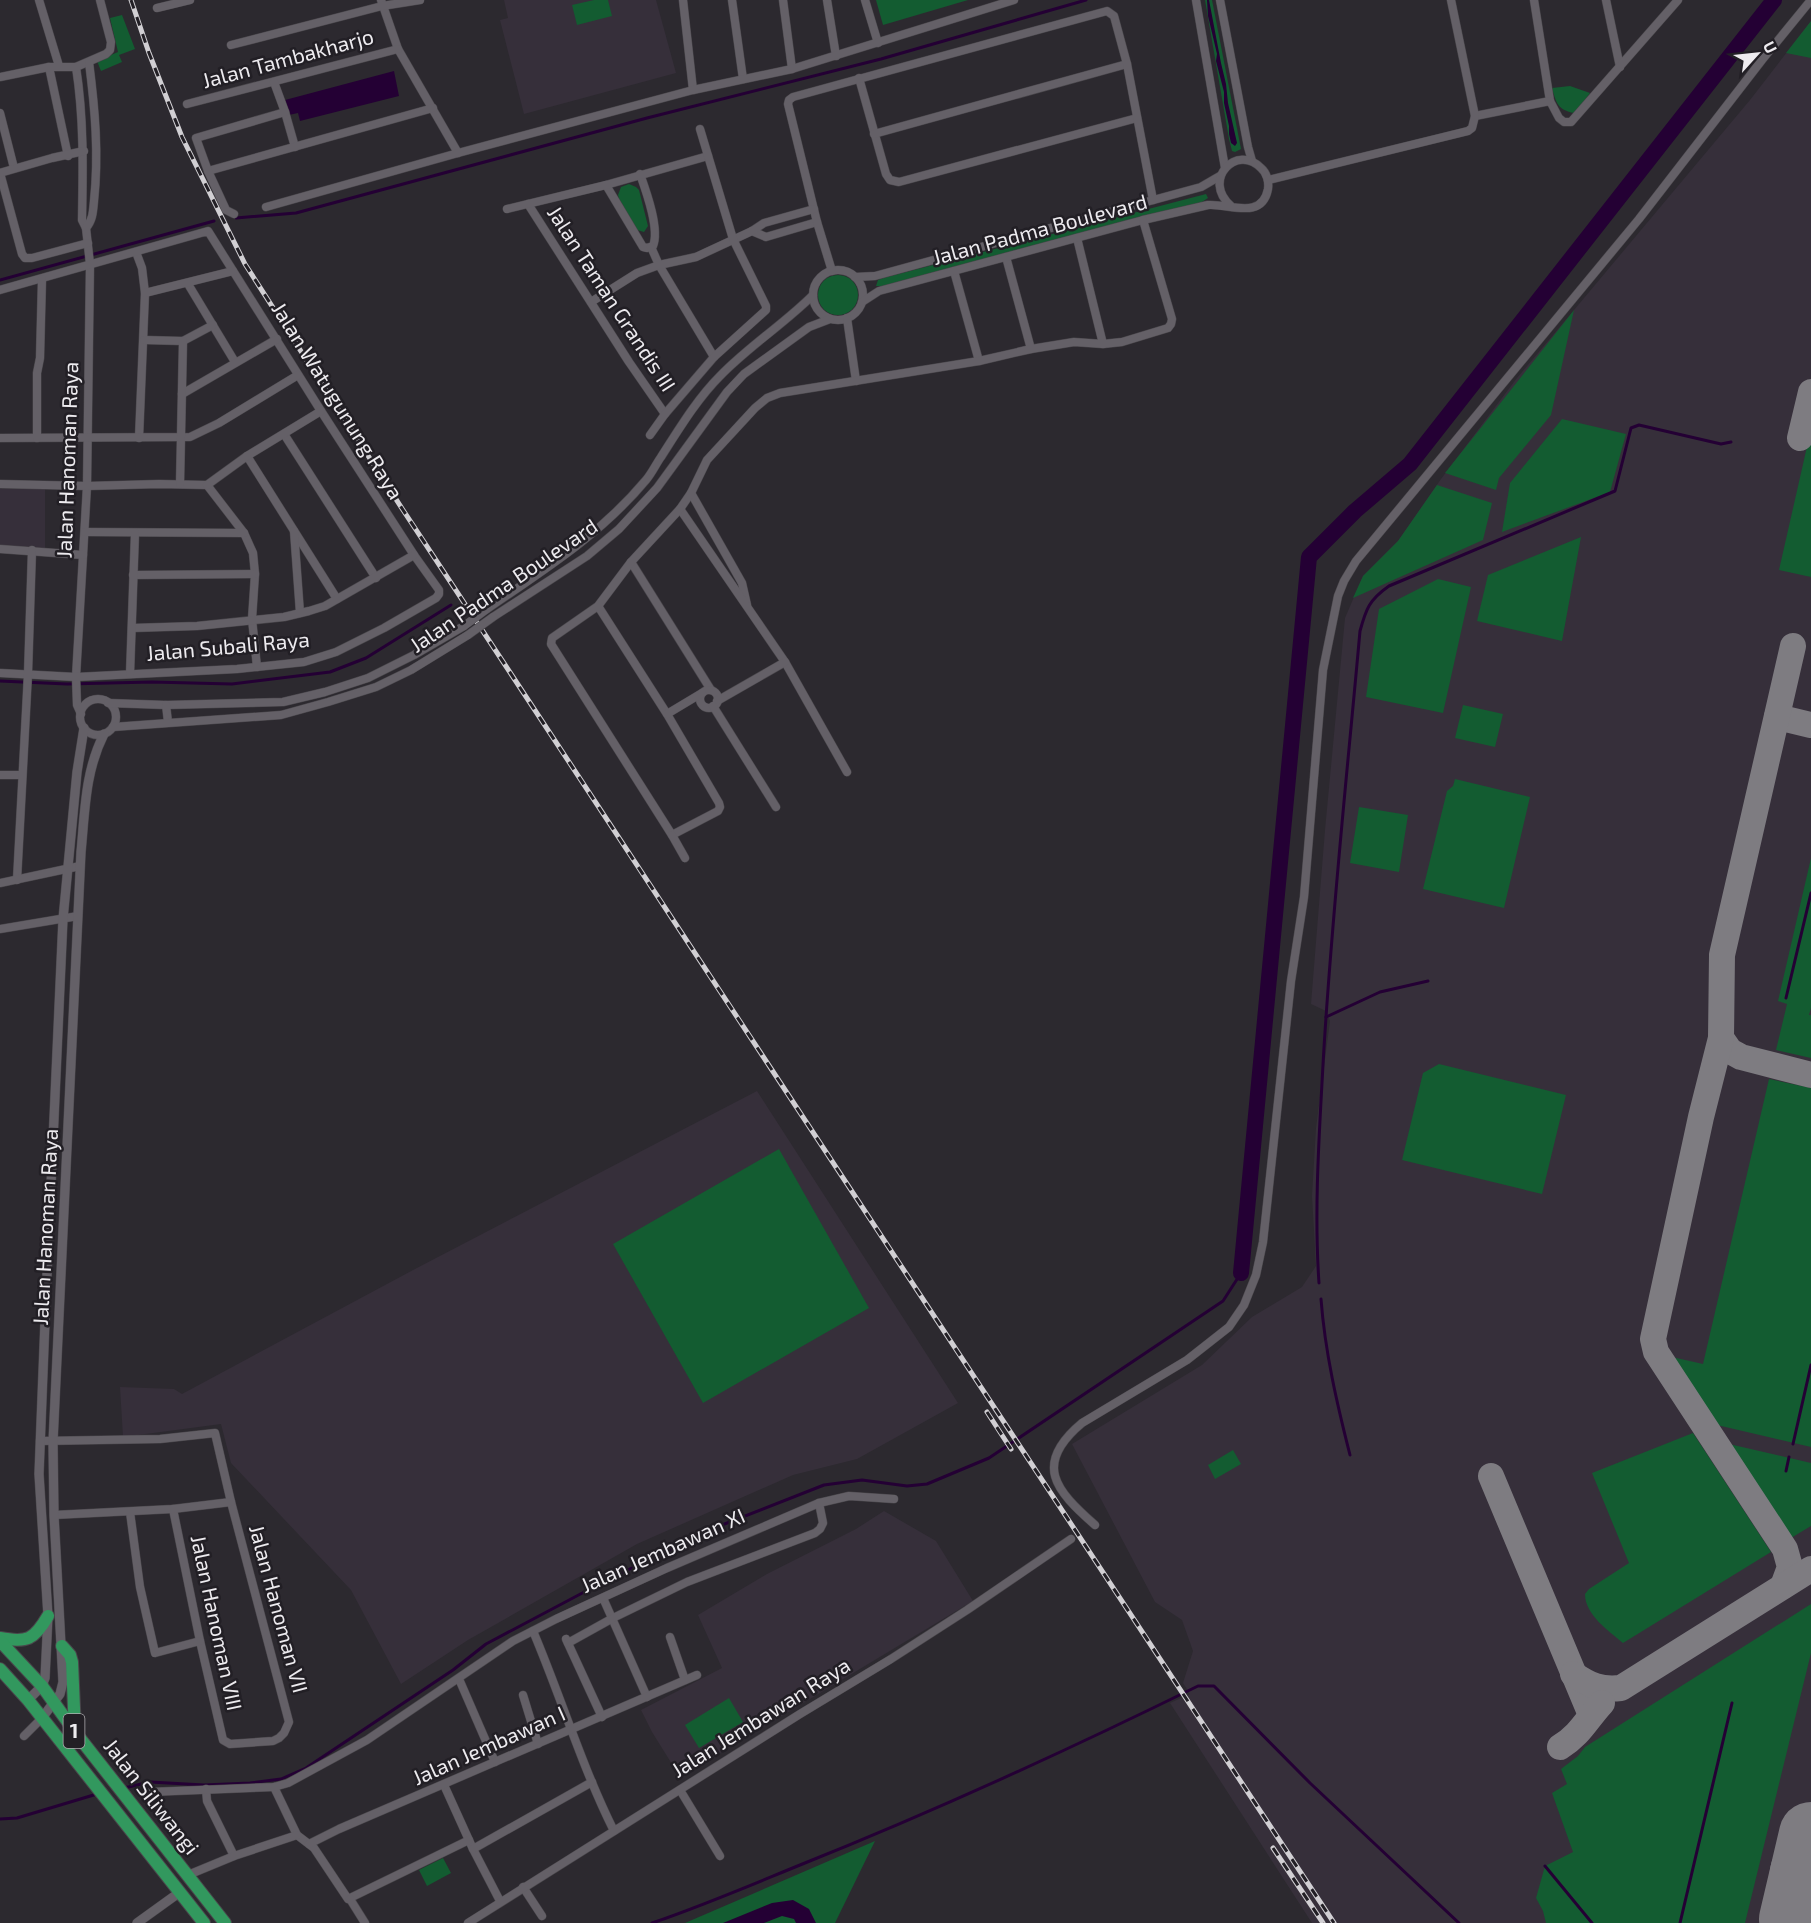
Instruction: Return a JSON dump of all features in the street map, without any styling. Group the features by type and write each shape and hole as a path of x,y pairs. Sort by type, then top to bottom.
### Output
{"highway":[{"path":"0,1640 25,1641 40,1631 48,1616"},
{"name":"Jalan Siliwangi","path":"0,1640 42,1686 75,1732 225,1923"},
{"path":"62,1646 70,1654 72,1662 75,1732"},
{"name":"Jalan Siliwangi","path":"0,1669 28,1700 204,1923"}],"street":[{"path":"39,0 59,66"},
{"path":"0,75 49,67 76,67 110,50 111,42 100,0"},
{"path":"157,8 190,0"},
{"path":"231,45 381,3 420,0"},
{"path":"683,0 693,90"},
{"path":"732,0 743,79"},
{"path":"783,0 792,69"},
{"path":"827,0 836,56"},
{"path":"865,0 878,43"},
{"path":"266,207 693,90 792,69 1014,0"},
{"path":"1196,0 1225,168"},
{"path":"1220,0 1248,147 1252,161 1265,172 1268,180 1265,196 1254,207 1246,209 1231,206 1220,193 1220,176 1225,168 1238,160 1252,161"},
{"path":"1268,180 1468,131 1474,124 1475,116 1451,0"},
{"path":"1534,0 1550,101 1559,118 1564,122 1571,122 1678,0"},
{"path":"1606,0 1620,66"},
{"path":"1665,0 1667,11"},
{"path":"1095,1525 1077,1510 1058,1485 1053,1473 1053,1460 1059,1448 1070,1433 1082,1423 1187,1360 1229,1327 1244,1305 1256,1275 1263,1242 1291,981 1304,897 1323,670 1338,596 1344,581 1356,561 1639,219 1811,0"},
{"path":"381,3 398,49 458,153"},
{"path":"832,271 817,222 788,104 789,100 859,78 1107,11 1114,16 1127,64 1153,200"},
{"name":"Jalan Tambakharjo","path":"187,104 398,49"},
{"path":"86,228 92,220 98,138 89,62"},
{"path":"874,134 1127,64"},
{"path":"49,67 68,156"},
{"name":"Jalan Hanoman Raya","path":"76,67 83,125 82,220 86,228 90,262 87,486 76,682 77,705 81,714"},
{"path":"859,78 885,174 890,180 899,182 1137,118"},
{"path":"274,82 295,147"},
{"path":"1475,116 1550,101"},
{"path":"82,105 94,103"},
{"path":"208,171 433,108"},
{"path":"234,214 226,210 196,138 285,112"},
{"path":"0,113 14,168"},
{"path":"83,125 96,124"},
{"path":"650,435 714,357 762,314 766,306 733,239 700,129"},
{"path":"84,151 0,173 25,258 88,244"},
{"path":"507,209 606,185 708,156"},
{"path":"640,174 651,207 655,239 651,247"},
{"name":"Jalan Padma Boulevard","path":"855,277 875,276 1201,187 1220,176"},
{"path":"606,185 644,247 651,247"},
{"name":"Jalan Taman Grandis III","path":"528,204 665,414"},
{"name":"Jalan Padma Boulevard","path":"862,302 879,291 1143,220 1208,205 1231,206"},
{"path":"591,302 637,273 696,257 764,223 814,209"},
{"path":"779,219 783,231"},
{"path":"685,858 551,644 552,638 598,606 631,562 680,509 691,493 707,460 754,408 767,398 780,393 979,361 1074,342 1103,344 1122,342 1168,328 1172,324 1143,220"},
{"path":"752,231 766,237 817,222"},
{"name":"Jalan Watugunung Raya","path":"136,252 206,230 211,233 298,375 439,590"},
{"path":"1077,238 1103,344"},
{"path":"651,247 714,357"},
{"path":"0,291 90,262 136,252 142,268 145,293 139,438"},
{"path":"1006,257 1031,349"},
{"path":"145,293 233,271"},
{"path":"832,271 848,273 855,277 863,293 859,309 847,318 830,319 818,310 813,295 819,280 832,271"},
{"path":"954,271 979,361"},
{"path":"37,438 37,373 40,357 42,279"},
{"path":"188,284 235,362"},
{"name":"Jalan Padma Boulevard","path":"108,703 166,705 283,702 325,693 368,678 414,656 464,626 578,546 614,515 648,478 691,412 719,376 813,295"},
{"path":"847,318 856,381"},
{"name":"Jalan Padma Boulevard","path":"113,728 281,715 376,687 411,670 587,556 619,529 657,488 726,392 744,374 809,327 830,319"},
{"path":"144,340 183,341 213,325"},
{"path":"182,394 277,339"},
{"path":"180,484 183,341"},
{"path":"0,438 192,437 298,375"},
{"path":"0,484 207,485 247,456 321,411"},
{"path":"284,434 376,578"},
{"path":"247,456 337,599"},
{"path":"207,485 244,533 253,553 255,574 252,619 257,667"},
{"path":"691,493 742,583 747,606"},
{"path":"680,509 785,662 847,772"},
{"path":"294,530 300,613"},
{"path":"84,532 244,533"},
{"path":"130,674 135,533"},
{"path":"0,549 83,555"},
{"path":"17,880 28,681 32,550"},
{"path":"132,628 197,626 300,613 325,606 414,555"},
{"path":"631,562 711,690 717,694 715,703 776,807"},
{"path":"133,575 255,574"},
{"name":"Jalan Subali Raya","path":"0,673 28,681 76,682 130,674 304,662 336,652 384,628 436,598 439,590"},
{"path":"598,606 667,714 719,803 718,811 672,835"},
{"path":"702,693 702,703 707,707 785,662"},
{"path":"667,714 705,691 711,690"},
{"path":"77,697 82,701 103,700 112,706 116,717 113,728 104,734 93,734 82,724 81,714 91,701"},
{"path":"166,705 168,722"},
{"name":"Jalan Hanoman Raya","path":"42,1686 45,1678 48,1616 39,1473 40,1441 63,919 77,772 84,728"},
{"name":"Jalan Hanoman Raya","path":"42,1718 54,1704 63,1687 54,1515 53,1442 80,866 88,776 104,734"},
{"path":"0,775 21,776"},
{"path":"0,884 80,866"},
{"path":"0,929 78,916"},
{"name":"Jalan Hanoman VII","path":"53,1442 160,1439 216,1433 231,1502 288,1716 288,1726 279,1738 226,1743"},
{"path":"40,1441 53,1442"},
{"name":"Jalan Jembawan XI","path":"459,1679 513,1641 533,1631 667,1568 819,1503 849,1496 894,1499"},
{"path":"54,1515 173,1509 231,1502"},
{"path":"602,1717 567,1641 687,1582 815,1533 824,1523 819,1503"},
{"name":"Jalan Hanoman VIII","path":"173,1509 200,1641 222,1736 226,1743"},
{"path":"130,1512 140,1587 154,1652 157,1654 200,1641"},
{"name":"Jalan Jembawan Raya","path":"468,1923 958,1616 1071,1539"},
{"path":"603,1598 647,1697"},
{"path":"533,1631 596,1795 614,1831"},
{"path":"670,1637 685,1680"},
{"name":"Jalan Jembawan I","path":"309,1844 697,1675"},
{"path":"150,1792 274,1787 299,1778 367,1740 459,1679 495,1762"},
{"path":"28,1700 42,1686"},
{"path":"522,1695 538,1744"},
{"path":"24,1736 42,1718"},
{"path":"473,1849 592,1782"},
{"path":"444,1785 500,1901"},
{"path":"274,1787 297,1835 309,1844 365,1923"},
{"path":"206,1789 207,1801 234,1856"},
{"path":"680,1790 720,1856"},
{"path":"188,1875 234,1856 297,1835"},
{"path":"349,1899 469,1840"},
{"path":"523,1887 542,1916"},
{"path":"137,1923 180,1892"}],"shaded area":[{"path":"504,0 656,0 676,73 524,114 500,20 508,18"},
{"path":"1207,0 1209,0 1226,84 1237,143 1235,146 1231,143 1229,134 1224,92 1216,61 1217,54 1208,16"},
{"path":"1811,21 1811,1923 1312,1923 1170,1703 1190,1694 1183,1683 1193,1651 1182,1620 1155,1602 1072,1444 1202,1365 1252,1317 1302,1287 1316,1266 1312,1196 1316,1128 1330,1021 1326,1011 1311,1004 1345,618 1363,576 1398,541 1441,479 1517,378 1750,100"},
{"path":"394,71 399,96 300,121 298,113 289,115 285,100"},
{"path":"0,488 45,489 45,551 0,547"},
{"path":"757,1091 958,1403 857,1459 793,1475 637,1544 468,1640 401,1684 351,1590 231,1463 221,1424 123,1437 120,1387 174,1389 182,1394 415,1269"},
{"path":"884,1511 936,1541 973,1601 680,1777 641,1710 722,1668 698,1615 767,1574 856,1529"},
{"path":"793,1900 809,1909 816,1923 796,1923 794,1919 782,1916 764,1923 723,1923 772,1903"}],"green space":[{"path":"594,0 608,0 612,16 577,25 572,5"},
{"path":"876,0 968,0 883,25"},
{"path":"1205,0 1212,0 1241,149 1235,152 1232,151 1229,139"},
{"path":"122,15 135,49 119,55 122,62 101,71 97,61 118,52 110,18"},
{"path":"1811,21 1811,58 1786,53"},
{"path":"1570,86 1590,93 1574,113 1558,105 1552,88"},
{"path":"629,184 639,190 648,226 644,232 637,230 619,199 621,187"},
{"path":"1206,194 1208,198 1202,202 884,286 876,286 878,280 883,278"},
{"path":"838,275 852,281 858,295 852,309 838,315 824,309 818,295 824,281"},
{"path":"1574,310 1551,415 1499,478 1496,490 1445,473"},
{"path":"1562,419 1626,434 1610,492 1502,532 1510,483"},
{"path":"1811,429 1811,577 1779,570"},
{"path":"1437,485 1492,503 1483,540 1353,598 1363,576 1398,541"},
{"path":"1581,537 1562,641 1477,621 1488,575"},
{"path":"1438,579 1471,587 1443,713 1366,697 1379,609"},
{"path":"1463,705 1503,714 1495,747 1455,738"},
{"path":"1455,779 1530,797 1504,908 1423,889 1447,791 1453,786"},
{"path":"1359,807 1408,815 1399,872 1350,863"},
{"path":"1811,858 1811,1008 1809,1015 1811,1015 1811,1058 1776,1050 1787,1004 1778,1001"},
{"path":"1439,1064 1566,1095 1542,1194 1402,1160 1423,1073"},
{"path":"1769,1079 1811,1088 1811,1447 1717,1425 1672,1357 1703,1364"},
{"path":"779,1149 869,1308 703,1403 613,1244"},
{"path":"1693,1433 1771,1552 1623,1643 1593,1616 1586,1602 1585,1594 1589,1589 1629,1563 1592,1473"},
{"path":"1729,1444 1811,1463 1811,1526 1791,1538"},
{"path":"1233,1450 1241,1464 1215,1479 1208,1465"},
{"path":"1811,1604 1811,1653 1745,1923 1546,1923 1536,1898 1545,1866 1573,1852 1552,1793 1567,1784 1561,1769 1578,1756 1585,1747"},
{"path":"729,1698 743,1722 699,1748 685,1725"},
{"path":"875,1841 835,1923 685,1923"},
{"path":"443,1858 451,1873 427,1886 419,1870"}],"waterway":[{"path":"236,218 296,213 647,118 881,59 1086,0"},
{"path":"1241,1273 1309,557 1355,511 1410,464 1774,0"},
{"path":"0,280 214,221"},
{"path":"1319,1283 1318,1174 1326,1011 1360,631 1367,611 1377,596 1389,586 1615,491 1631,428 1639,425 1721,444 1731,442"},
{"path":"0,681 67,684 152,682 232,684 330,672 366,658 451,605"},
{"path":"1786,998 1811,893"},
{"path":"1326,1017 1380,992 1428,981"},
{"path":"124,1788 150,1782 204,1785 281,1779 306,1768 453,1670 486,1644 605,1581 717,1527 824,1485 862,1480 907,1486 927,1484 989,1458 1223,1301 1241,1273"},
{"path":"1321,1299 1332,1378 1350,1455"},
{"path":"1793,1444 1811,1365"},
{"path":"1786,1471 1789,1457"},
{"path":"652,1923 745,1888 951,1802 1198,1686 1214,1686 1310,1783 1459,1923"},
{"path":"1680,1923 1732,1703"},
{"path":"0,1819 17,1818 97,1794"},
{"path":"1545,1866 1592,1923"}],"taxiway":[{"path":"1800,438 1811,392"},
{"path":"1783,1586 1790,1567 1785,1549 1656,1352 1653,1339 1701,1117 1721,1038 1722,955 1793,646"},
{"path":"1777,717 1811,725"},
{"path":"1721,1038 1730,1051 1741,1057 1811,1075"},
{"path":"1491,1476 1591,1715"},
{"path":"1573,1674 1596,1686 1621,1688 1811,1569"},
{"path":"1560,1747 1578,1732 1602,1703"},
{"path":"1810,1839 1788,1858 1784,1866 1783,1882 1790,1896 1803,1907 1811,1910"}],"runway":[{"path":"1791,1919 1811,1834"}],"railway":[{"path":"131,0 182,137 245,264 403,510 1334,1923"},
{"path":"987,1412 1011,1449"},
{"path":"1273,1848 1323,1923"}]}
